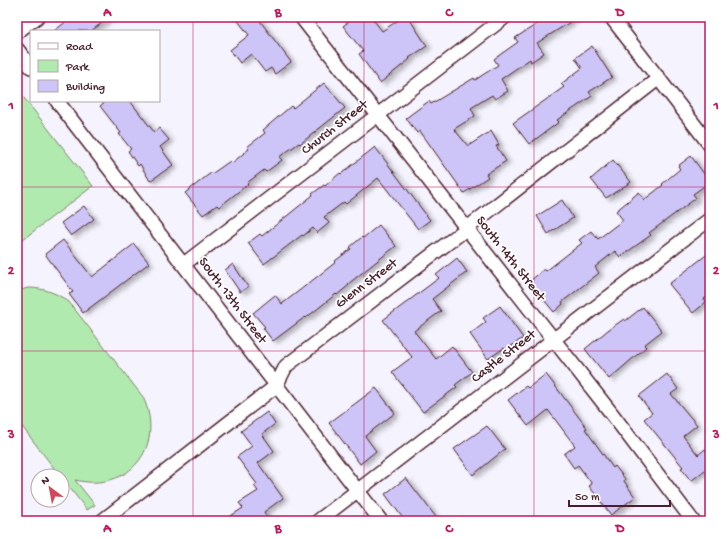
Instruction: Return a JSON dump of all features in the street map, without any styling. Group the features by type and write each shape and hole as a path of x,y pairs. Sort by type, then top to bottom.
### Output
{"street":[{"path":"17,32 37,17"},
{"name":"South 14th Street","path":"302,17 466,229 554,339 693,521"},
{"name":"Church Street","path":"184,264 505,17"},
{"path":"611,17 710,145"},
{"path":"17,49 30,66"},
{"name":"Glenn Street","path":"102,521 276,386 286,366 466,229 659,78"},
{"name":"South 13th Street","path":"58,102 381,521"},
{"name":"Castle Street","path":"318,521 710,219"}],"green space":[{"path":"17,89 93,186 22,240 17,242"},
{"path":"28,288 39,289 60,296 69,302 143,397 149,415 150,433 146,449 138,462 126,473 112,480 94,482 75,480 95,505 87,510 70,488 70,468 54,468 17,420 17,291"}],"building":[{"path":"72,17 110,17 92,30 55,30"},
{"path":"235,17 257,17 291,62 275,74 271,68 265,72 251,54 240,63 230,50 249,35"},
{"path":"355,17 371,17 382,31 403,17 408,17 427,46 409,58 410,59 380,83 359,54 363,51 343,26"},
{"path":"548,17 578,17 537,43 544,53 531,62 530,59 501,79 508,91 495,99 492,95 471,108 475,116 454,129 468,146 491,131 499,145 496,146 506,161 486,174 488,177 464,193 420,131 417,133 406,118 429,101 431,104 474,78 475,80 498,65 494,59 518,42 515,38"},
{"path":"592,46 612,77 589,92 592,96 557,120 559,122 529,144 513,123 564,87 561,84 582,68 575,58"},
{"path":"324,83 345,108 300,144 299,143 279,157 282,160 266,172 264,170 219,207 217,205 203,215 185,193 212,172 213,173 230,161 232,163 249,149 247,147 265,133 263,130 291,106 293,108"},
{"path":"105,102 131,102 154,132 159,128 169,140 160,147 173,165 150,181 140,164 138,166 128,151 131,149 119,134 121,133 100,106"},
{"path":"375,147 430,220 418,229 378,178 346,204 344,202 324,217 329,223 317,233 313,228 264,264 248,243 260,234 262,236 313,195 312,194 324,185 325,186"},
{"path":"691,156 710,182 693,194 696,198 649,233 651,235 620,257 615,251 595,267 599,273 562,302 563,304 554,312 529,282 544,269 546,271 582,243 579,240 591,231 598,239 623,220 616,211 639,192 644,200 663,185 662,184 680,169 678,166"},
{"path":"613,160 631,182 606,198 591,179"},
{"path":"562,200 573,218 548,234 537,216"},
{"path":"84,206 94,219 71,236 61,223"},
{"path":"379,225 396,246 348,284 349,285 337,295 336,294 306,318 305,317 273,341 263,328 265,327 253,313 275,295 282,304 336,262 335,261 351,249 350,247"},
{"path":"63,240 92,277 134,244 149,263 83,313 69,294 73,292 45,254"},
{"path":"710,252 710,294 704,299 706,302 693,313 669,284"},
{"path":"457,258 467,272 432,299 441,311 414,331 436,359 452,346 472,372 455,385 457,387 423,412 392,372 412,357 383,320 439,278 436,275"},
{"path":"233,264 248,287 240,292 225,270"},
{"path":"500,306 523,338 506,350 504,348 488,359 470,334 486,322 483,318"},
{"path":"643,307 662,331 644,345 646,347 609,379 585,349 608,330 624,319 625,321"},
{"path":"546,374 587,428 585,429 613,468 615,466 625,479 624,481 635,497 611,515 589,486 592,484 578,465 574,468 564,454 575,446 548,410 528,426 508,400 526,386 528,388"},
{"path":"667,374 678,389 671,394 697,425 683,436 698,455 705,449 710,455 710,466 691,481 681,468 683,467 644,419 652,413 639,396"},
{"path":"376,388 395,413 365,436 376,451 360,464 329,423"},
{"path":"267,412 275,424 262,434 274,451 258,463 283,498 264,512 269,521 223,521 243,508 239,503 258,491 254,486 257,484 237,457 252,446 241,431"},
{"path":"487,426 505,449 473,475 454,449"},
{"path":"406,478 439,521 405,521 385,494"}]}
